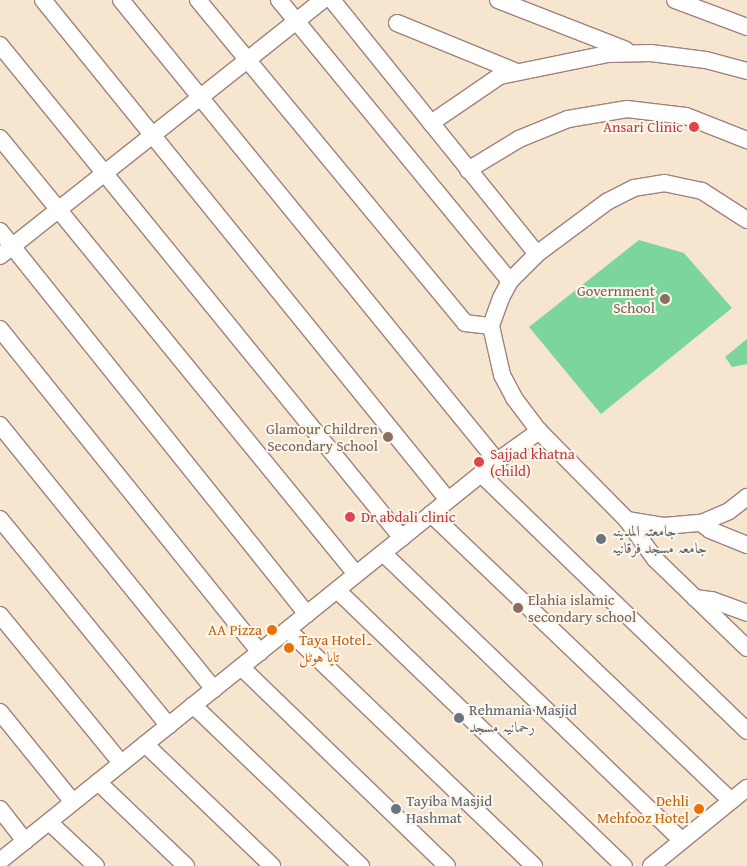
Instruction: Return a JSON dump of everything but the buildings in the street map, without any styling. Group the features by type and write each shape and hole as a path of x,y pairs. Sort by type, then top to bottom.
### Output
{"street":[{"path":"43,0 448,500"},
{"path":"121,0 497,461"},
{"path":"198,0 465,323 491,326"},
{"path":"279,0 510,281"},
{"path":"6,251 323,0"},
{"path":"332,0 537,254"},
{"path":"498,0 635,53"},
{"path":"675,0 747,27"},
{"path":"397,23 517,72"},
{"path":"0,44 402,538"},
{"path":"431,123 500,76 607,54 651,53 706,60 747,71"},
{"path":"468,170 519,139 568,119 627,109 686,116 747,140"},
{"path":"0,138 356,574"},
{"path":"747,220 702,191 665,183 634,188 608,201 537,254 510,281 501,298 491,326 502,376 514,398 539,431 627,520 656,559 747,648"},
{"path":"0,230 6,251 307,614"},
{"path":"0,329 260,652"},
{"path":"0,425 214,689"},
{"path":"4,862 26,841 121,763 497,461 539,431"},
{"path":"481,474 747,731"},
{"path":"627,520 664,526 701,523 729,511 747,497"},
{"path":"431,514 731,801"},
{"path":"0,519 169,726"},
{"path":"701,523 710,530 747,546"},
{"path":"382,553 682,841"},
{"path":"336,590 624,866"},
{"path":"695,598 712,600 747,613"},
{"path":"0,615 121,763"},
{"path":"288,630 534,866"},
{"path":"241,668 447,866"},
{"path":"194,705 361,866"},
{"path":"0,712 73,802"},
{"path":"145,744 272,866"},
{"path":"98,782 186,866"},
{"path":"651,866 747,788"},
{"path":"0,809 26,841"},
{"path":"49,822 96,866"}],"green space":[{"path":"639,240 684,253 732,308 601,414 529,327"},
{"path":"747,339 747,364 732,367 725,357"}],"place":[{"name":"Ansari Clinic","path":"694,127"},
{"name":"Government School","path":"665,299"},
{"name":"Glamour Children Secondary School","path":"388,437"},
{"name":"Sajjad khatna (child)","path":"479,462"},
{"name":"Dr abdali clinic","path":"350,517"},
{"name":"جامعتہ المدینہ جامعہ مسجد فرقانیہ","path":"601,539"},
{"name":"Elahia islamic secondary school","path":"518,608"},
{"name":"AA Pizza","path":"272,630"},
{"name":"Taya Hotel۔ تایا ہوٹل","path":"289,648"},
{"name":"Rehmania Masjid رحمانیہ مسجد","path":"459,718"},
{"name":"Tayiba Masjid Hashmat","path":"396,809"},
{"name":"Dehli Mehfooz Hotel","path":"699,809"}]}
